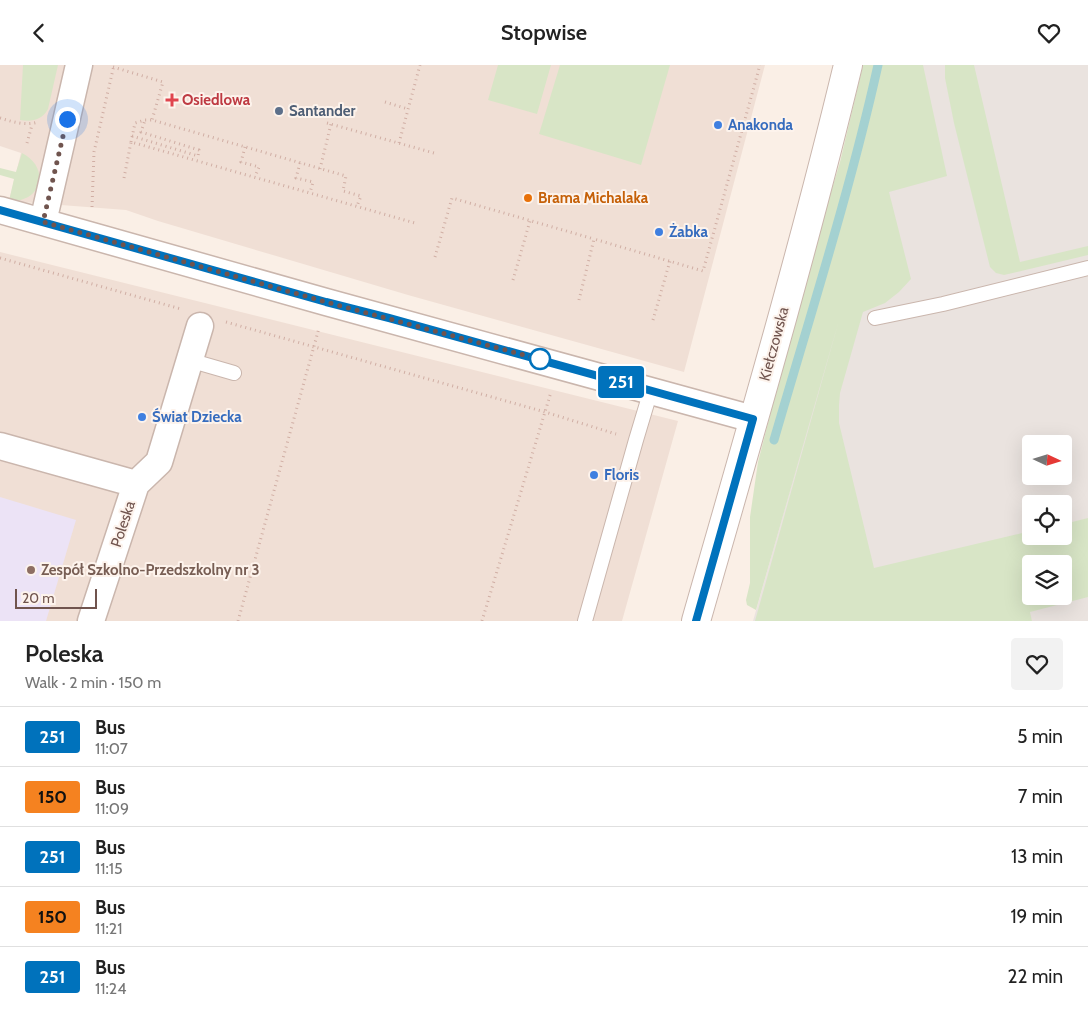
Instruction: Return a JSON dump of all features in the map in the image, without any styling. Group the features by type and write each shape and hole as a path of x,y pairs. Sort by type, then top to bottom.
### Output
{"street":[{"path":"43,222 79,65"},
{"name":"Kiełczowska","path":"696,621 830,140 848,65"},
{"path":"0,210 753,419"},
{"name":"Poleska","path":"91,621 136,484 159,462 201,319"},
{"name":"Poleska","path":"0,445 136,484"}],"lane":[{"path":"875,318 943,304 1088,268"},
{"path":"189,360 234,373"},
{"path":"585,621 652,390"}],"path":[{"path":"399,143 420,65"},
{"path":"435,257 452,198 703,271 760,65"},
{"path":"91,235 94,152 113,66 163,83 152,120"},
{"path":"385,102 408,109"},
{"path":"132,136 198,156 199,150 141,132 145,120"},
{"path":"124,178 135,123 152,120 346,176 343,191 361,196 357,207"},
{"path":"320,169 329,124 434,153"},
{"path":"27,143 32,125"},
{"path":"130,142 415,223"},
{"path":"245,147 241,162 259,167 255,177"},
{"path":"300,163 296,178 313,182 310,193"},
{"path":"513,280 530,221"},
{"path":"579,300 594,239"},
{"path":"0,258 201,319 313,347 636,440"},
{"path":"653,320 670,261"},
{"path":"238,621 326,302"},
{"path":"482,621 560,365"}],"shaded area":[{"path":"0,65 765,65 684,372 408,295 126,210 9,201 21,153 0,146"},
{"path":"907,65 1088,65 1088,621 1032,621 1029,613 997,621 753,621 901,98"},
{"path":"0,252 678,421 622,621 0,621"},
{"name":"Zespół Szkolno-Przedszkolny nr 3","path":"0,497 76,520 46,621 0,621"}],"green space":[{"path":"23,65 58,65 46,113 40,118 29,121 20,120"},
{"path":"498,65 551,65 537,114 488,100"},
{"path":"560,65 670,65 641,165 539,134"},
{"path":"863,65 923,65 947,176 889,192 911,279 885,303 863,312 840,393 839,423 874,568 1022,533 1022,545 1072,545 1072,522 1088,518 1088,597 1072,601 1072,555 1022,555 1022,605 1057,605 1030,612 1032,621 755,621 839,320 756,610 747,605 746,600 750,583 750,517 758,462 806,275 840,162"},
{"path":"945,65 974,65 1020,262 1088,246 1088,255 1004,275 996,273 990,267 954,123 945,78"},
{"path":"22,153 31,159 37,167 39,183 35,191 29,196 20,200 9,201 14,179 0,175 0,168 16,172"}],"waterway":[{"path":"774,440 842,206 878,65"}],"bus line":[{"name":"251","path":"0,210 753,419 696,621"}],"place":[{"name":"Osiedlowa","path":"172,100"},
{"name":"Santander","path":"279,111"},
{"name":"Anakonda","path":"718,125"},
{"name":"Brama Michalaka","path":"528,198"},
{"name":"Żabka","path":"659,232"},
{"name":"Świat Dziecka","path":"142,417"},
{"name":"Floris","path":"594,475"},
{"name":"Zespół Szkolno-Przedszkolny nr 3","path":"31,570"}],"route":[{"path":"67,119 43,222 326,302 543,360 540,359"}]}
